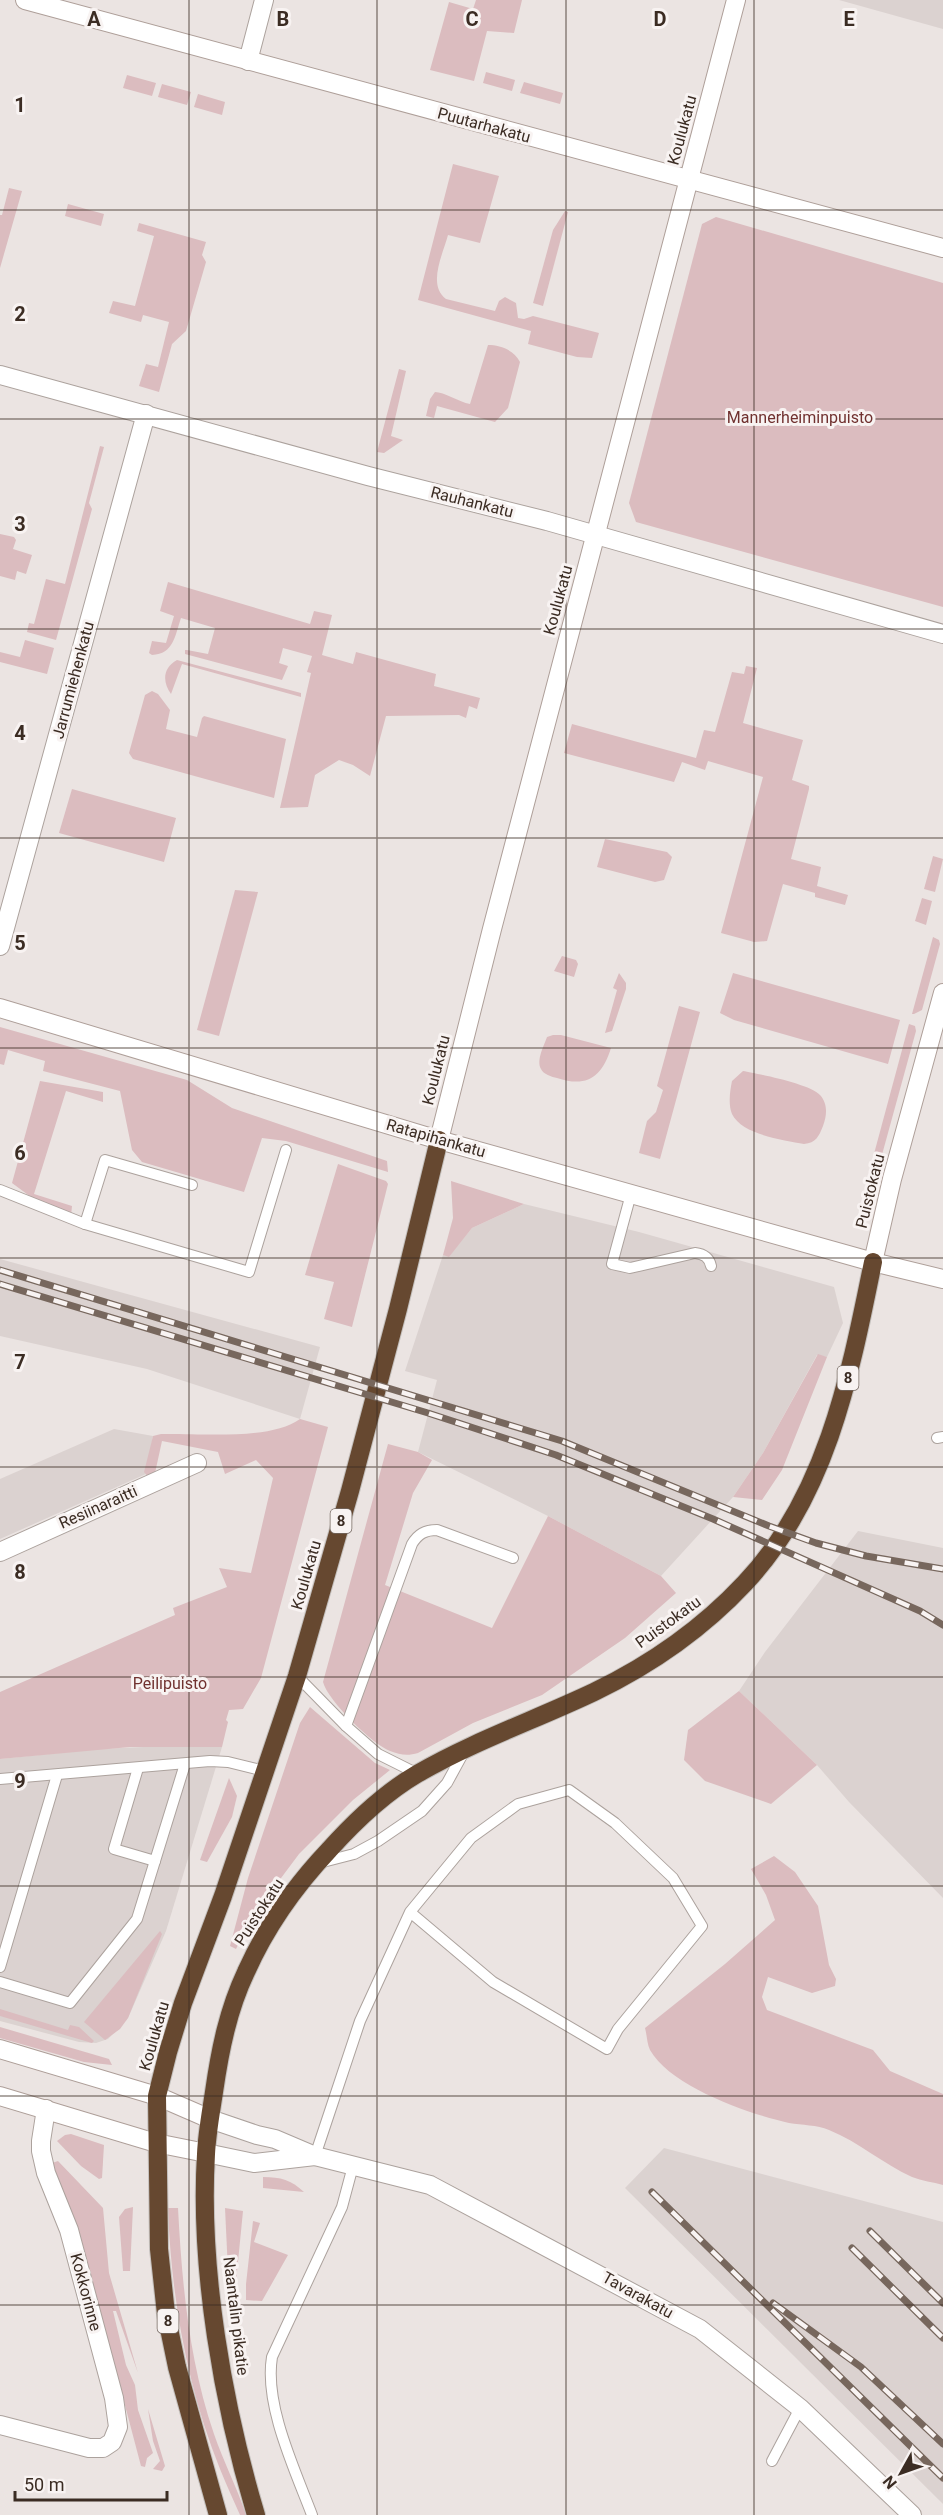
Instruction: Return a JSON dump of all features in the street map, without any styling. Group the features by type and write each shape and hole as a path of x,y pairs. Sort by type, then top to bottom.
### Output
{"highway":[{"name":"Koulukatu","path":"156,2143 157,2096 168,2052 297,1676 368,1422 439,1140"},
{"name":"Puistokatu","path":"210,2119 221,2045 244,1975 262,1939 316,1864 369,1809 397,1786 466,1747 592,1693 623,1677 681,1640 713,1614 746,1582 778,1540 803,1498 836,1424 873,1262"},
{"name":"Naantalin pikatie","path":"210,2119 206,2153 209,2261 215,2321 227,2401 256,2515"},
{"name":"8","path":"156,2143 159,2249 166,2314 177,2367 218,2515"}],"street":[{"name":"Puutarhakatu","path":"25,0 943,248"},
{"path":"248,61 264,0"},
{"name":"Koulukatu","path":"439,1140 492,928 736,0"},
{"name":"Rauhankatu","path":"0,375 368,476 595,534 943,634"},
{"name":"Jarrumiehenkatu","path":"0,946 146,414"},
{"name":"Puistokatu","path":"873,1262 892,1179 943,993"},
{"name":"Ratapihankatu","path":"0,1008 439,1140 873,1262 943,1279"},
{"name":"Resiinaraitti","path":"0,1552 197,1463"},
{"name":"Tavarakatu","path":"0,2049 157,2096 210,2119 275,2139 315,2156 430,2185 700,2328 800,2408 912,2515"},
{"name":"Tavarakatu","path":"0,2096 156,2143 255,2163 315,2156"},
{"name":"Kokkorinne","path":"0,2426 79,2446 99,2448 109,2445 118,2427 118,2413 69,2230 46,2173 40,2140 46,2109"}],"lane":[{"path":"0,1190 85,1224 249,1272 286,1150"},
{"path":"85,1224 105,1160 192,1185"},
{"path":"631,1194 612,1264 630,1268 695,1253 708,1258 711,1266"},
{"path":"346,1726 394,1589 416,1537 429,1530 436,1530 513,1557"},
{"path":"297,1676 346,1726 378,1754 418,1774"},
{"path":"316,1864 354,1854 378,1841 422,1811 447,1784 466,1747"},
{"path":"0,1779 228,1762 265,1771"},
{"path":"0,1982 70,2003 136,1919 185,1764"},
{"path":"138,1768 114,1849 155,1862"},
{"path":"0,1967 57,1776"},
{"path":"315,2156 360,2021 410,1912 471,1838 518,1804 569,1790 615,1822 673,1878 702,1926 618,2029 608,2049 493,1982 410,1912"},
{"path":"312,2515 279,2428 270,2369 272,2357 342,2207 353,2166"},
{"path":"772,2461 800,2408"}],"shaded area":[{"path":"839,0 943,0 943,29"},
{"path":"524,1204 639,1232 834,1287 843,1323 827,1357 817,1355 763,1453 733,1497 661,1576 548,1516 418,1452 437,1380 405,1371 443,1255 449,1256 472,1228"},
{"path":"0,1259 320,1347 300,1419 147,1369 0,1336"},
{"path":"114,1429 153,1436 146,1474 0,1539 0,1479"},
{"path":"858,1531 943,1548 943,1898 849,1802 817,1765 739,1691 765,1652"},
{"path":"189,1745 222,1747 166,1931 128,2018 108,2039 96,2043 79,2042 0,2021 0,1759 98,1749"},
{"path":"664,2148 943,2222 943,2504 625,2188"}],"green space":[{"path":"476,0 522,0 514,33 487,31 474,81 430,70 449,2 473,9"},
{"path":"486,72 515,80 512,91 483,83"},
{"path":"127,75 156,83 152,96 123,88"},
{"path":"524,82 563,93 560,104 520,93"},
{"path":"162,84 191,92 187,105 158,97"},
{"path":"198,94 225,102 222,115 194,107"},
{"path":"453,164 499,176 480,243 448,235 438,269 440,293 446,299 495,311 499,301 505,297 516,303 518,318 533,316 599,333 592,358 577,357 528,344 531,331 418,300"},
{"path":"9,188 22,191 0,268 0,215 2,215"},
{"path":"68,204 104,214 101,226 65,216"},
{"path":"565,211 568,212 543,306 533,303 553,230"},
{"name":"Mannerheiminpuisto","path":"716,217 943,283 943,607 636,522 629,503 702,224"},
{"path":"139,223 206,242 202,255 206,262 186,331 172,344 159,392 139,386 146,364 158,367 169,322 143,315 141,322 109,313 113,301 135,306 154,236 137,231"},
{"path":"488,345 506,349 520,362 508,408 495,422 437,406 434,418 426,416 430,399 435,392 470,404"},
{"path":"399,369 406,371 391,436 403,440 384,453 377,452"},
{"path":"100,446 104,447 89,503 92,509 56,640 27,632 29,623 34,624 46,579 65,584"},
{"path":"0,534 14,537 16,540 13,549 32,555 26,574 17,571 15,580 0,576"},
{"path":"168,582 310,624 314,611 332,615 322,655 353,664 356,652 436,674 434,686 480,698 477,709 469,706 466,718 459,715 386,716 370,776 353,765 339,760 315,775 308,807 280,808 311,673 307,672 312,656 283,648 279,663 288,666 282,680 185,654 187,650 208,654 215,628 181,618 173,642 165,651 152,655 149,653 152,641 166,643 174,616 160,611"},
{"path":"25,640 54,648 47,674 0,662 0,652 20,657"},
{"path":"177,660 301,693 301,697 182,664 171,694 165,675 172,663"},
{"path":"746,666 757,668 743,723 803,740 792,780 809,786 809,789 791,859 821,867 817,886 848,895 845,905 815,897 815,893 783,884 767,941 754,942 721,933 763,777 708,761 705,770 682,762 674,782 564,753 572,724 696,758 704,730 715,732 732,672 744,674"},
{"path":"152,691 158,694 170,710 166,729 197,737 204,716 286,739 274,798 133,759 129,753 145,695"},
{"path":"72,789 176,818 164,862 59,833"},
{"path":"605,839 667,852 672,857 664,880 655,882 597,867"},
{"path":"933,856 943,859 935,892 924,889"},
{"path":"235,890 258,892 219,1036 197,1030"},
{"path":"922,898 932,901 926,925 915,921"},
{"path":"933,937 939,940 940,944 922,1010 912,1014"},
{"path":"562,956 576,960 578,964 574,977 554,971"},
{"path":"619,973 626,983 626,989 612,1031 605,1033 617,990 613,988"},
{"path":"733,973 900,1020 888,1064 734,1020 720,1013"},
{"path":"679,1006 700,1012 660,1159 639,1153 647,1121 656,1112 663,1090 657,1086"},
{"path":"909,1024 915,1026 916,1031 880,1162 871,1165"},
{"path":"0,1027 187,1080 232,1108 387,1161 388,1172 286,1141 262,1138 244,1192 142,1162 132,1150 120,1091 43,1071 45,1061 8,1050 4,1065 0,1064"},
{"path":"553,1035 611,1048 603,1066 592,1078 577,1082 568,1081 546,1074 540,1065 541,1053 547,1037"},
{"path":"743,1071 795,1083 820,1095 826,1106 826,1114 823,1126 816,1138 804,1144 775,1138 754,1132 737,1121 731,1110 730,1093 732,1081"},
{"path":"40,1081 103,1092 103,1102 66,1091 34,1194 72,1206 71,1216 31,1197 12,1183"},
{"path":"338,1164 386,1181 388,1184 352,1327 324,1319 334,1282 305,1275"},
{"path":"451,1181 524,1204 472,1228 449,1257 443,1255 453,1218"},
{"path":"818,1354 827,1357 782,1470 762,1500 733,1497 763,1453"},
{"name":"Peilipuisto","path":"300,1419 328,1427 261,1678 243,1709 229,1710 222,1747 130,1747 0,1759 0,1692 175,1615 173,1608 227,1587 219,1568 251,1573 273,1478 256,1460 225,1474 218,1452 162,1441 155,1473 149,1478 144,1472 153,1436 253,1433 287,1426"},
{"path":"388,1444 418,1452 432,1460 413,1493 385,1585 492,1628 548,1516 661,1576 676,1593 625,1638 542,1695 473,1723 418,1753 404,1755 382,1747 342,1710 333,1700 323,1682"},
{"path":"739,1691 817,1765 771,1804 705,1781 684,1760 688,1730"},
{"path":"310,1707 375,1763 390,1770 353,1800 299,1854 252,1917 236,1949 230,1946 248,1878 300,1723"},
{"path":"229,1778 237,1796 232,1817 207,1862 200,1860"},
{"path":"774,1856 795,1872 818,1906 829,1965 836,1979 835,1986 812,1993 768,1977 762,1997 767,2010 873,2050 890,2071 943,2094 943,2185 912,2177 829,2130 772,2119 712,2097 675,2076 660,2063 650,2050 645,2028 725,1964 775,1920 766,1895 751,1869"},
{"path":"160,1931 162,1934 128,2018 120,2029 105,2040 84,2022"},
{"path":"0,2009 68,2030 70,2025 79,2027 94,2041 92,2043 0,2016"},
{"path":"0,2027 109,2059 112,2065 84,2062 0,2038"},
{"path":"71,2134 104,2145 102,2178 99,2179 81,2166 57,2141"},
{"path":"58,2161 103,2208 109,2273 138,2373 116,2311 113,2311 126,2365 135,2385 138,2410 153,2453 147,2458 145,2467 141,2466 83,2246 52,2163"},
{"path":"263,2177 285,2180 304,2192 263,2188"},
{"path":"133,2207 130,2271 123,2271 119,2217 125,2209"},
{"path":"168,2208 178,2208 188,2322 198,2379 218,2444 246,2515 240,2515 208,2438 198,2406 177,2308"},
{"path":"225,2208 243,2211 235,2292 229,2292"},
{"path":"253,2221 260,2223 254,2242 288,2255 262,2301 246,2300"},
{"path":"148,2409 165,2466 162,2471 153,2469 160,2461 153,2441"}],"railway":[{"path":"0,1270 562,1441 816,1543 866,1556 943,1569"},
{"path":"0,1284 428,1413 556,1455 713,1519 920,1611 943,1625"},
{"path":"652,2192 943,2478"},
{"path":"870,2231 943,2303"},
{"path":"852,2248 943,2338"},
{"path":"773,2303 861,2367 943,2444"}]}
